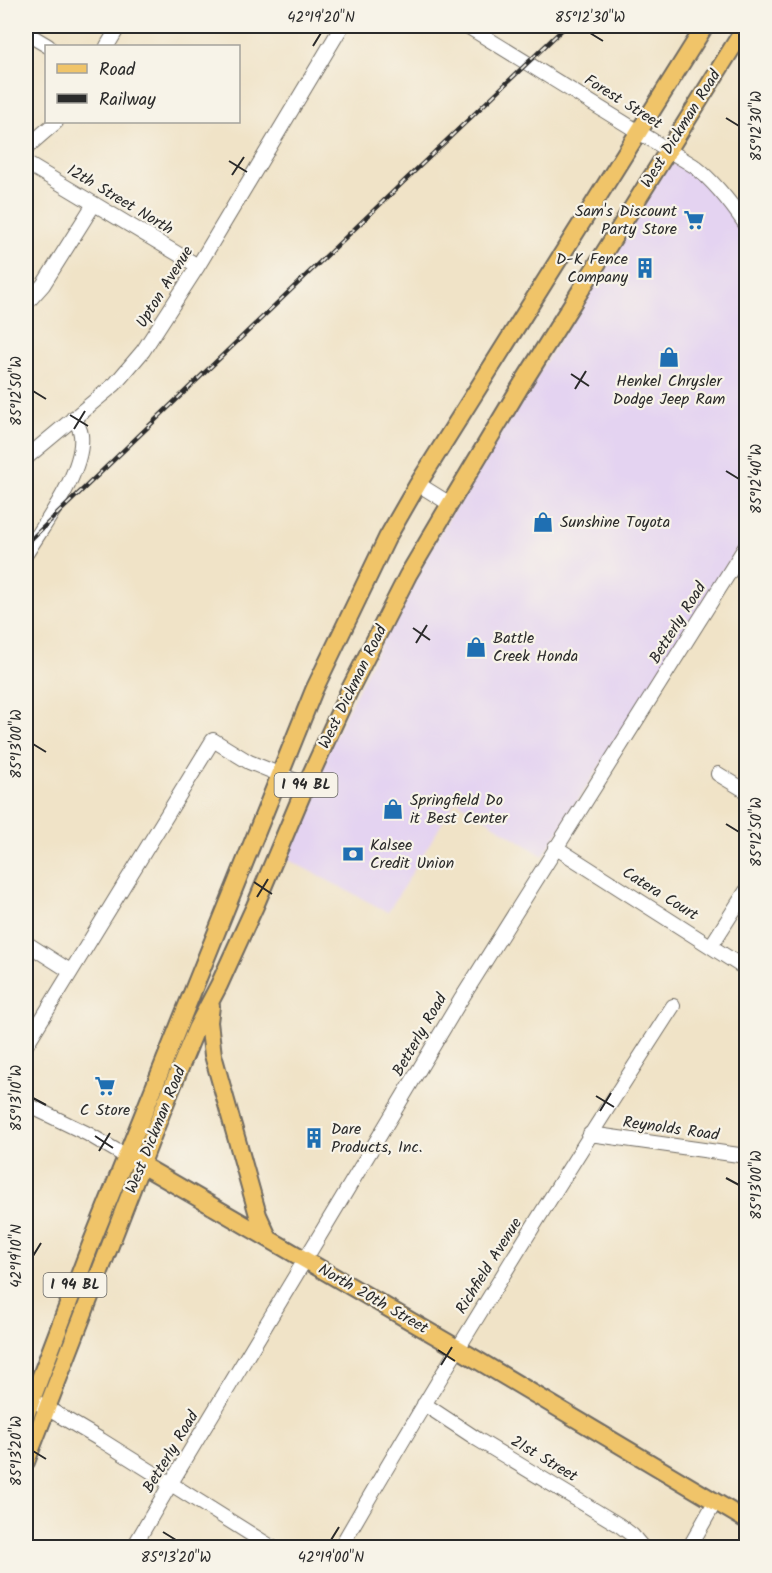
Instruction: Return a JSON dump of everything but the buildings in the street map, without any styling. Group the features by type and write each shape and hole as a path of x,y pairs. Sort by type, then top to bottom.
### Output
{"main road":[{"name":"West Dickman Road","path":"26,1462 134,1161 189,998 314,690 387,538 418,484 705,26"},
{"name":"West Dickman Road","path":"28,1407 91,1244 134,1161 212,998 349,691 398,596 522,384 746,26"},
{"path":"189,998 249,1228"},
{"path":"212,998 209,1022 213,1055 258,1215 269,1239"},
{"name":"North 20th Street","path":"134,1161 457,1348 747,1520"}],"street":[{"path":"108,45 119,26"},
{"name":"Upton Avenue","path":"26,458 115,384 143,351 198,266 342,26"},
{"name":"Forest Street","path":"467,26 694,166 711,180 733,204 747,225"},
{"path":"26,33 46,45"},
{"path":"26,148 55,123"},
{"name":"12th Street North","path":"26,163 198,266"},
{"path":"26,304 43,285 94,204"},
{"path":"26,554 73,474 81,436 79,427 73,418"},
{"path":"418,484 450,504"},
{"name":"Betterly Road","path":"133,1548 459,1001 747,546"},
{"path":"26,1045 213,740 249,762 306,785"},
{"path":"718,774 747,792"},
{"name":"Catera Court","path":"555,847 747,969"},
{"path":"711,946 747,891"},
{"path":"26,943 70,971"},
{"name":"Richfield Avenue","path":"340,1548 457,1348 590,1134 673,1006"},
{"name":"North 20th Street","path":"26,1104 88,1134 134,1161"},
{"name":"Reynolds Road","path":"590,1134 747,1156"},
{"name":"21st Street","path":"423,1404 619,1525 643,1548"},
{"path":"28,1407 46,1408 273,1548"},
{"path":"689,1548 715,1502"}],"shaded area":[{"path":"673,163 699,177 729,209 746,235 746,535 543,856 456,800 388,912 281,856 315,775 420,565 667,165"}],"railway":[{"path":"26,544 566,26"}],"place":[{"name":"Sam's Discount Party Store","path":"694,220"},
{"name":"D-K Fence Company","path":"645,268"},
{"name":"Henkel Chrysler Dodge Jeep Ram","path":"669,357"},
{"name":"Sunshine Toyota","path":"543,522"},
{"name":"Battle Creek Honda","path":"476,647"},
{"name":"Springfield Do it Best Center","path":"393,809"},
{"name":"Kalsee Credit Union","path":"353,854"},
{"name":"C Store","path":"105,1086"},
{"name":"Dare Products, Inc.","path":"314,1138"}]}
